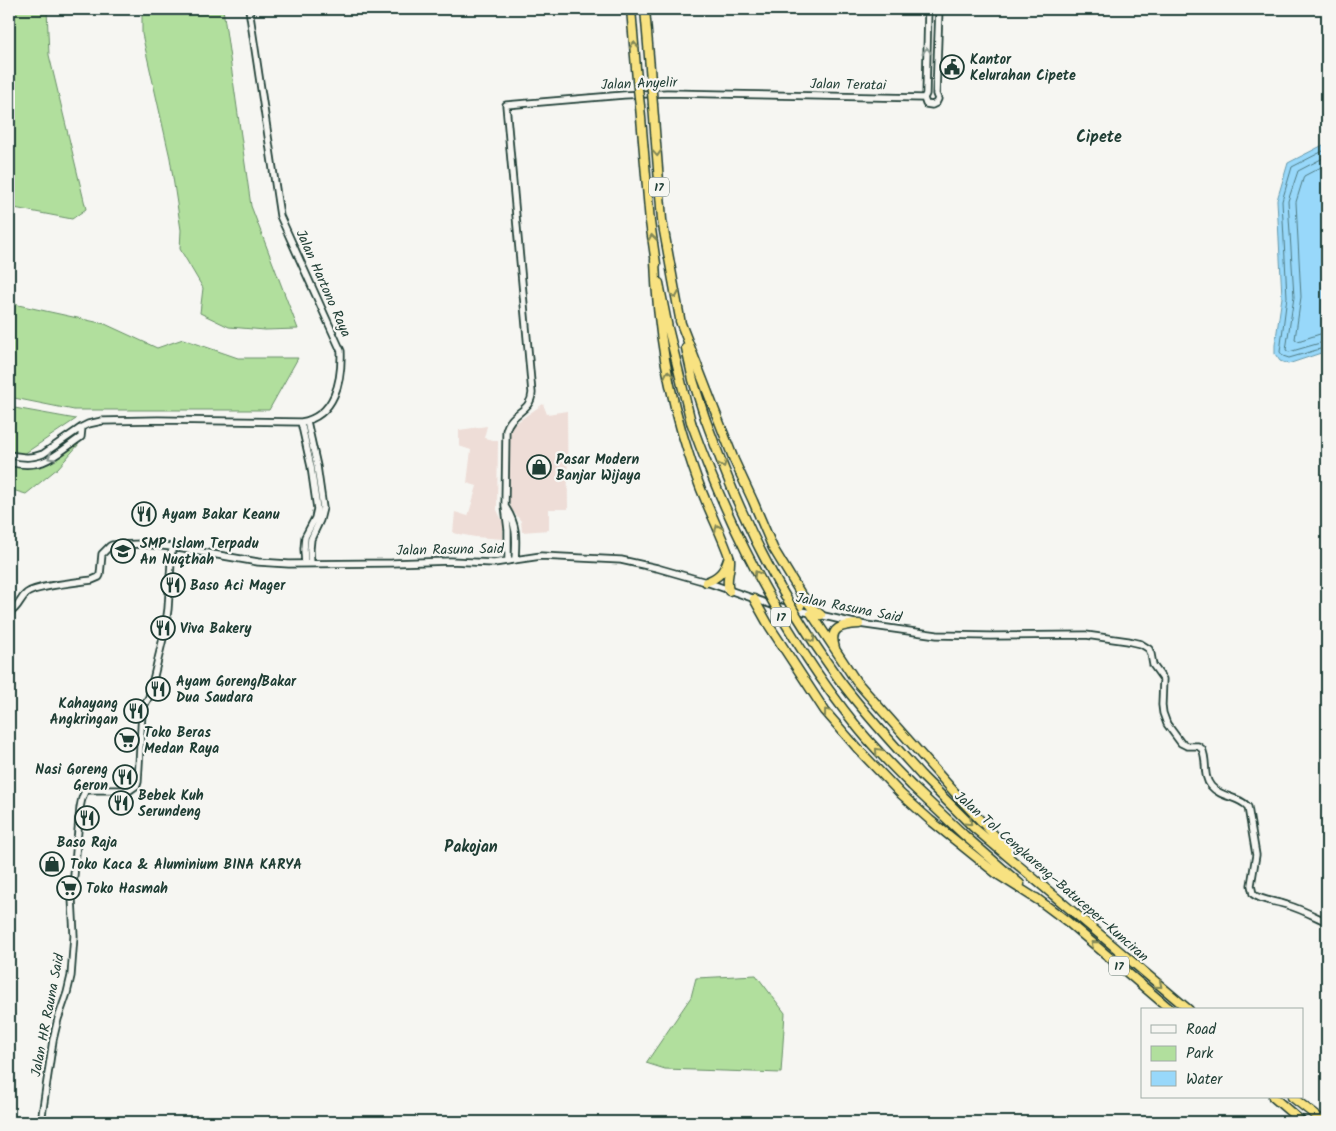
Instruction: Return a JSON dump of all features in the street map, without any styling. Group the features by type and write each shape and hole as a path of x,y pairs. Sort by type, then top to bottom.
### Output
{"highway":[{"name":"Jalan Tol Cengkareng–Batuceper–Kunciran","path":"631,9 650,222 668,328 691,422 708,468 726,512 774,606 820,676 858,728 912,786 1038,900 1068,922 1168,1008"},
{"name":"Jalan Tol Cengkareng–Batuceper–Kunciran","path":"645,9 662,220 680,321 705,418 740,507 763,556 812,639 838,678 869,718 922,776 973,827 1187,1008"},
{"path":"655,260 657,303 667,367 678,419 704,498 728,551 731,563 727,582 729,591"},
{"path":"680,321 734,460 754,500 773,548 801,594 812,608 821,615"},
{"path":"706,582 718,577 723,572 728,559 728,551"},
{"path":"795,610 799,608 801,594"},
{"path":"754,599 768,624 825,711 858,749 901,794 930,820 997,874 1038,900"},
{"path":"768,624 767,612 775,606"},
{"path":"811,613 856,681 1033,878"},
{"path":"836,652 832,640 834,632 844,625 859,624"},
{"path":"1274,1098 1302,1122"},
{"path":"1293,1098 1324,1122"}],"street":[{"name":"Jalan Hartono Raya","path":"249,9 280,216 341,351 340,374 335,394 325,410 314,419 304,421"},
{"path":"924,98 926,94 928,9"},
{"name":"Jalan Teratai","path":"772,96 924,98 925,102 930,105 935,104 938,99 936,94 938,9"},
{"name":"Jalan Anyelir","path":"505,506 507,425 532,399 506,105 641,94 772,96"},
{"path":"9,454 24,458 36,457 82,428 95,422 110,420 304,421 317,509 315,518 305,537 304,549 308,564"},
{"path":"9,462 21,465 41,463 81,437 82,428"},
{"path":"505,506 513,518 515,528 515,560"},
{"path":"505,506 508,561"},
{"path":"508,539 516,538"},
{"name":"Jalan Rasuna Said","path":"9,613 17,608 25,595 30,591 92,580 99,577 102,554 112,545 147,544 258,562 308,564 450,561 494,563 541,556 621,560 706,582 775,606 859,624 937,634 990,636 1086,635 1128,641 1146,646 1151,651 1153,665 1163,679 1163,713 1172,732 1180,743 1202,748 1207,778 1214,789 1221,794 1243,802 1248,807 1256,855 1252,885 1253,894 1296,908 1327,922"},
{"name":"Jalan HR Rauna Said","path":"41,1122 53,1040 71,976 74,936 72,898 78,821 83,794 86,790 130,790 137,785 140,764 142,712 150,697 165,630 172,547"}],"shaded area":[{"name":"Pasar Modern Banjar Wijaya","path":"543,404 547,414 567,411 568,509 549,509 549,530 522,532 521,521 509,503 510,430 513,425"},
{"path":"487,426 484,438 498,441 497,510 503,522 503,539 453,533 455,512 468,516 477,486 467,483 471,450 459,446 459,430"}],"green space":[{"path":"9,9 47,9 49,55 86,209 72,219 9,207"},
{"path":"142,9 223,9 251,206 298,329 265,330 229,327 200,313 203,288 180,249 181,230 170,158 142,34"},
{"path":"9,303 105,324 157,348 183,339 238,358 298,358 269,410 74,410 9,397"},
{"path":"9,407 76,419 24,454 9,451"},
{"path":"79,444 58,468 26,494 9,489 9,459 20,463"},
{"path":"756,975 785,1013 781,1073 665,1069 646,1063 691,997 696,978"}],"water":[{"path":"1327,143 1327,351 1288,364 1280,361 1275,354 1282,297 1277,200 1288,163"}],"place":[{"name":"Kantor Kelurahan Cipete","path":"952,67"},
{"name":"Pasar Modern Banjar Wijaya","path":"539,467"},
{"name":"Ayam Bakar Keanu","path":"144,514"},
{"name":"SMP Islam Terpadu An Nuqthah","path":"123,551"},
{"name":"Baso Aci Mager","path":"173,585"},
{"name":"Viva Bakery","path":"163,628"},
{"name":"Ayam Goreng/Bakar Dua Saudara","path":"158,689"},
{"name":"Kahayang Angkringan","path":"136,711"},
{"name":"Toko Beras Medan Raya","path":"127,740"},
{"name":"Nasi Goreng Geron","path":"125,777"},
{"name":"Bebek Kuh Serundeng","path":"121,803"},
{"name":"Baso Raja","path":"87,818"},
{"name":"Toko Kaca & Aluminium BINA KARYA","path":"52,864"},
{"name":"Toko Hasmah","path":"69,888"}],"district":[{"name":"Cipete","path":"1099,136"},
{"name":"Pakojan","path":"471,846"}]}
